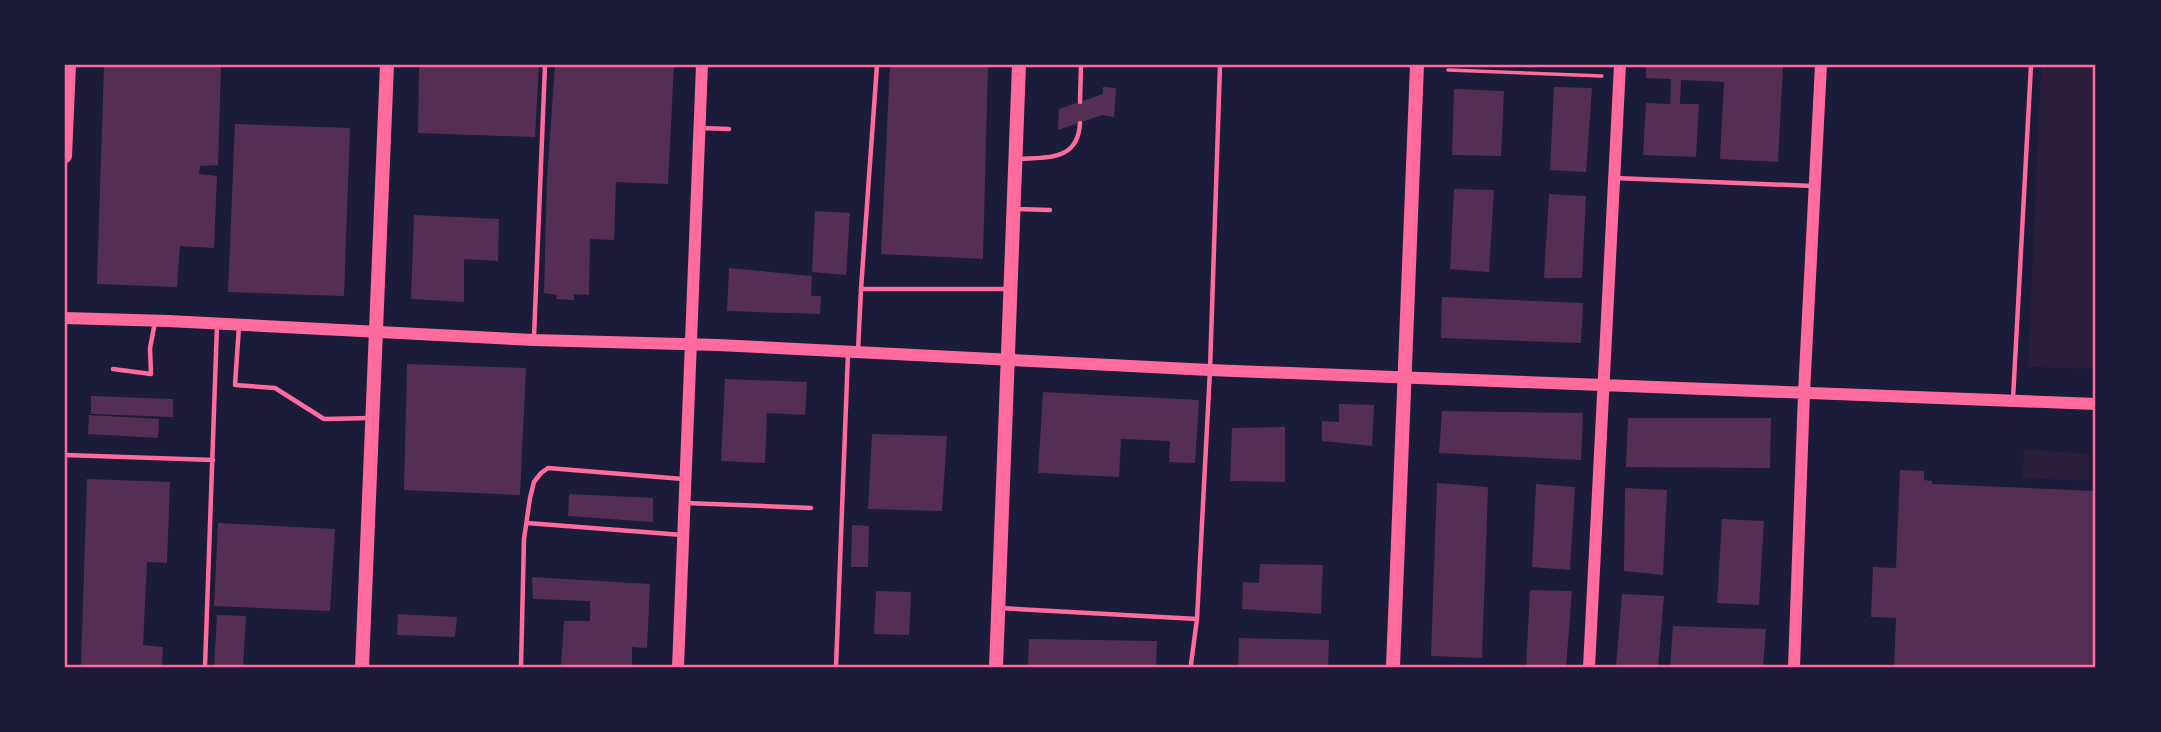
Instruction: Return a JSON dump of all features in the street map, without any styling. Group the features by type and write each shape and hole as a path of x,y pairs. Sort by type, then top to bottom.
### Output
{"main road":[{"path":"65,156 69,65"},
{"path":"362,667 387,65"},
{"path":"996,667 1019,65"},
{"path":"1393,667 1418,65"}],"street":[{"path":"678,667 702,65"},
{"path":"1589,667 1620,65"},
{"path":"1794,667 1804,393 1821,65"},
{"path":"65,318 534,340 691,344 1210,370 2096,404"}],"lane":[{"path":"534,340 545,65"},
{"path":"836,667 853,352 861,289 877,65"},
{"path":"1080,102 1082,65"},
{"path":"1191,664 1197,619 1210,370 1220,65"},
{"path":"2013,401 2031,65"},
{"path":"1016,159 1057,156 1070,150 1077,139 1080,122"},
{"path":"700,128 729,129"},
{"path":"1614,178 1815,186"},
{"path":"1014,209 1049,210"},
{"path":"861,289 1011,289"},
{"path":"113,369 151,374 150,348 155,321"},
{"path":"205,667 217,324"},
{"path":"239,325 235,386 275,388 324,419 372,418"},
{"path":"65,455 212,460"},
{"path":"521,667 527,523 534,482 541,472 548,468 686,479"},
{"path":"685,502 811,508"},
{"path":"527,523 684,535"},
{"path":"998,608 1197,619"}],"path":[{"path":"1448,70 1602,76"}],"shaded area":[{"path":"2041,65 2096,65 2096,369 2028,367"},
{"path":"2024,449 2089,454 2089,481 2022,478"}],"building":[{"path":"104,65 221,65 218,165 200,166 199,174 217,176 214,248 180,246 177,287 97,284"},
{"path":"419,65 539,65 535,137 418,133"},
{"path":"555,65 674,65 668,184 616,182 614,240 590,239 589,295 574,294 574,300 556,299 557,295 544,293 547,179"},
{"path":"890,65 988,65 983,259 881,254"},
{"path":"1646,65 1783,65 1778,162 1720,159 1724,82 1681,80 1680,104 1699,104 1696,157 1643,155 1646,103 1670,104 1671,79 1646,78"},
{"path":"1103,87 1116,88 1114,117 1102,115 1058,130 1059,109 1103,94"},
{"path":"1554,87 1592,88 1586,172 1550,170"},
{"path":"1454,89 1504,91 1501,156 1452,155"},
{"path":"235,124 350,128 344,296 228,292"},
{"path":"1454,189 1494,190 1489,272 1450,269"},
{"path":"1549,194 1586,196 1582,278 1544,278"},
{"path":"815,211 850,213 846,275 812,272"},
{"path":"414,215 499,219 498,261 464,259 464,302 411,299"},
{"path":"729,268 812,276 811,296 821,296 820,314 727,311"},
{"path":"1442,297 1583,303 1581,343 1441,338"},
{"path":"407,364 526,368 520,495 404,490"},
{"path":"725,379 807,382 805,415 767,413 765,463 721,461"},
{"path":"1043,392 1199,400 1195,463 1169,462 1170,441 1121,439 1119,477 1038,473"},
{"path":"91,396 173,399 173,417 91,414"},
{"path":"1339,404 1374,405 1372,446 1322,441 1322,421 1339,422"},
{"path":"1442,411 1583,413 1581,460 1439,453"},
{"path":"89,415 159,419 158,438 88,434"},
{"path":"1628,418 1771,418 1770,468 1626,467"},
{"path":"1285,427 1285,482 1230,481 1232,428"},
{"path":"872,434 947,436 942,511 868,509"},
{"path":"1900,470 1924,471 1924,480 1932,481 1932,484 2096,491 2096,667 1894,667 1896,618 1871,617 1873,567 1896,568"},
{"path":"87,479 170,482 167,563 147,562 143,645 163,647 162,667 81,667"},
{"path":"1437,483 1488,487 1482,658 1431,656"},
{"path":"1536,484 1575,487 1570,570 1532,567"},
{"path":"1625,488 1667,490 1663,575 1624,571"},
{"path":"569,494 653,498 653,522 568,516"},
{"path":"1722,519 1764,521 1759,605 1717,603"},
{"path":"218,523 335,529 330,611 214,606"},
{"path":"852,525 869,526 868,567 851,567"},
{"path":"1260,564 1323,565 1321,614 1242,609 1243,582 1259,583"},
{"path":"532,577 650,584 647,648 632,647 632,667 561,667 564,621 590,621 590,601 533,599"},
{"path":"1530,590 1572,591 1566,667 1526,667"},
{"path":"876,591 911,592 909,635 874,634"},
{"path":"1622,594 1664,596 1658,667 1616,667"},
{"path":"398,614 457,617 455,637 397,635"},
{"path":"217,615 246,616 243,667 214,667"},
{"path":"1673,626 1766,629 1763,667 1670,667"},
{"path":"1239,638 1329,640 1328,667 1238,667"},
{"path":"1029,639 1157,641 1156,667 1028,667"}]}
